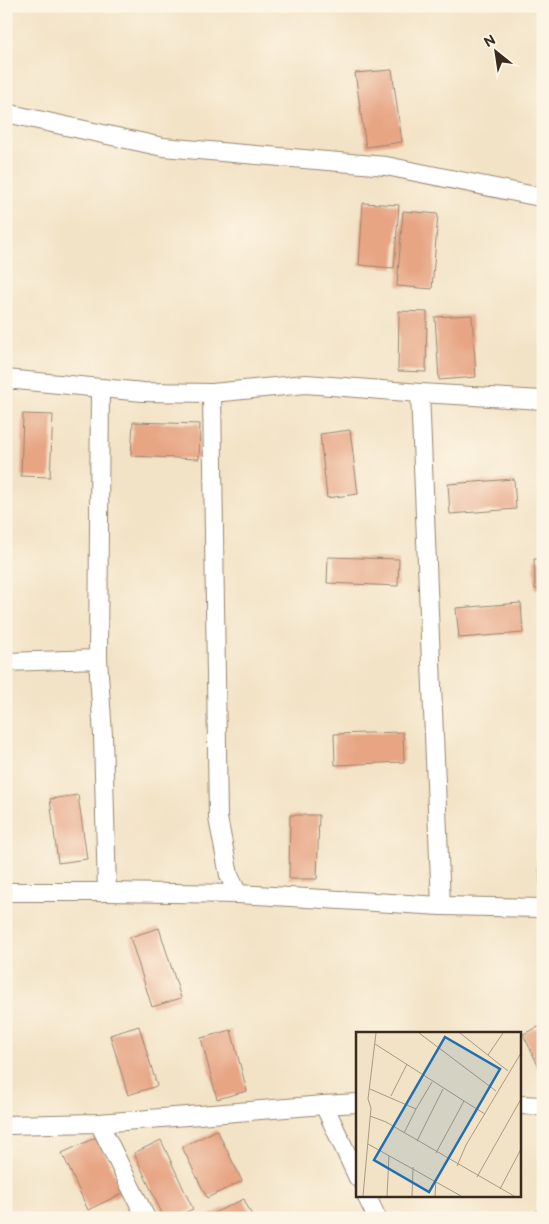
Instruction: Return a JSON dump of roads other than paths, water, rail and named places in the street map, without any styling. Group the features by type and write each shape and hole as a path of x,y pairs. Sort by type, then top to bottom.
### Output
{"street":[{"path":"6,113 163,147 386,166 535,196 543,195"},
{"path":"6,379 143,392 212,394 306,384 543,400"},
{"path":"100,388 98,659 103,736 107,892"},
{"path":"420,393 441,906"},
{"path":"212,394 218,818 229,875 238,894"},
{"path":"6,662 98,659"},
{"path":"6,892 238,894 441,906 543,908"},
{"path":"6,1125 99,1123 356,1103"},
{"path":"324,1105 356,1174"},
{"path":"522,1106 543,1106"},
{"path":"99,1123 146,1218"},
{"path":"366,1196 377,1218"}]}
